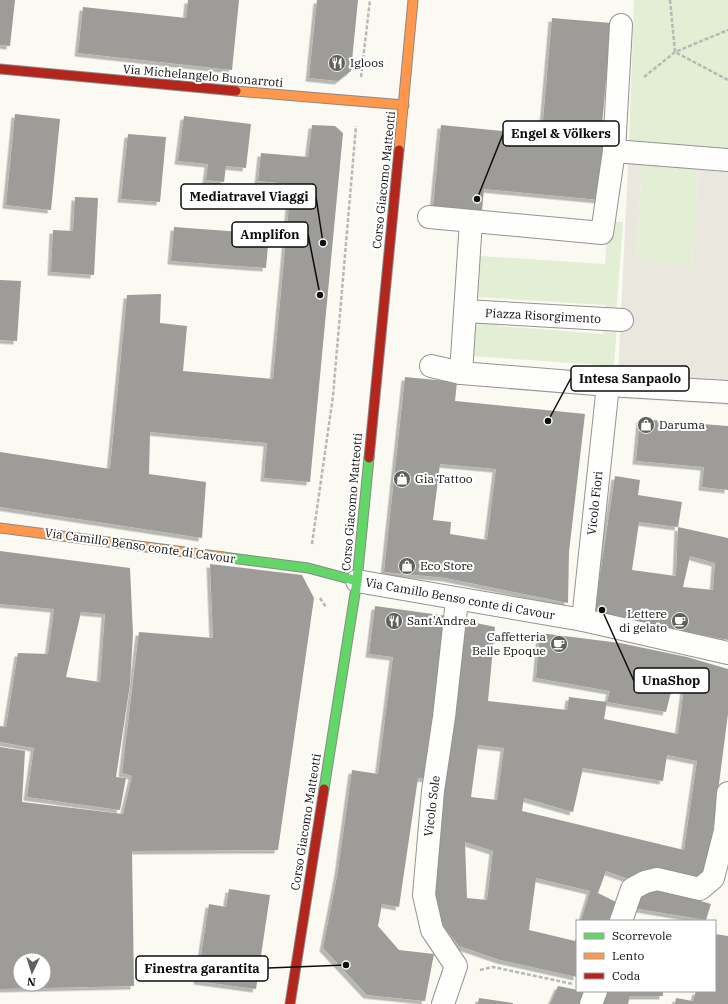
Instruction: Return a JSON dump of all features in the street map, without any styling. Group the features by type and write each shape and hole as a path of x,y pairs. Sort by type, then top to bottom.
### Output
{"main road":[{"name":"Corso Giacomo Matteotti","path":"290,1004 357,581 413,0"},
{"name":"Via Michelangelo Buonarroti","path":"0,69 404,105"},
{"name":"Via Camillo Benso conte di Cavour","path":"0,528 308,568 357,581"}],"street":[{"path":"429,217 602,233 614,151 621,25"},
{"path":"614,151 728,160"},
{"path":"461,374 471,221"},
{"name":"Piazza Risorgimento","path":"465,311 622,320"},
{"path":"431,366 461,374 728,392"},
{"name":"Vicolo Fiori","path":"583,620 608,385"},
{"name":"Via Camillo Benso conte di Cavour","path":"357,581 457,600 583,620 728,653"},
{"name":"Vicolo Sole","path":"456,966 432,930 424,895 433,791 444,717 457,600"},
{"path":"621,920 632,889 645,882 657,879 700,889 713,878 724,831 728,793"},
{"path":"443,1004 456,966"},
{"path":"591,1004 596,992"}],"path":[{"path":"328,610 311,585 308,568 333,396 358,101 370,0"},
{"path":"670,0 675,52"},
{"path":"616,98 675,52 728,30"},
{"path":"675,52 728,80"},
{"path":"456,966 481,970 493,967 576,985"}],"green space":[{"path":"634,0 728,0 728,153 629,145"},
{"path":"642,165 698,168 692,264 636,261"},
{"path":"608,221 623,222 616,315 605,314 606,305 477,297 480,256 605,264"},
{"path":"474,314 498,316 498,326 603,334 604,325 617,326 614,366 471,356"}],"shaded area":[{"path":"629,145 728,153 728,405 617,398","holes":["642,165 698,168 692,264 636,260"]}],"building":[{"path":"0,0 15,0 10,46 0,45"},
{"path":"188,0 239,0 232,70 78,53 83,7 186,18"},
{"path":"317,0 358,0 351,71 338,81 309,78"},
{"path":"552,18 611,23 602,126 543,121"},
{"path":"15,114 60,119 51,210 6,205"},
{"path":"184,116 251,124 246,168 226,166 224,182 206,180 208,164 178,161"},
{"path":"312,125 335,126 343,133 310,482 264,478 267,443 150,432 149,474 206,482 202,538 0,507 0,452 110,469 127,295 161,294 160,323 187,326 183,371 273,379 291,184 258,181 261,153 308,157"},
{"path":"441,125 606,141 600,200 484,189 482,211 433,207"},
{"path":"128,134 166,137 160,202 121,199"},
{"path":"75,197 98,198 94,275 51,272 53,230 73,231"},
{"path":"174,227 269,234 266,268 171,261"},
{"path":"0,280 21,281 17,341 0,340"},
{"path":"405,377 457,382 455,401 585,414 569,552 568,603 446,578 384,572","holes":["440,464 496,469 487,540 450,534 451,522 433,520"]},
{"path":"640,419 728,426 728,490 702,487 704,467 636,461"},
{"path":"615,476 640,480 638,495 682,502 678,527 728,538 728,640 594,614","holes":["639,522 678,527 676,576 632,570","690,556 715,563 713,590 683,587"]},
{"path":"0,551 130,568 133,634 130,684 116,777 126,778 120,810 27,797 34,748 0,742 0,726 6,727 18,653 48,654 54,609 0,604","holes":["81,612 105,614 100,682 66,677"]},
{"path":"210,564 302,575 314,598 278,850 132,851 134,986 52,988 52,952 12,952 12,989 0,989 0,747 25,751 22,802 123,814 132,776 122,773 139,632 213,638"},
{"path":"375,606 447,616 429,779 418,778 399,907 382,904 378,926 399,950 434,954 425,1001 367,995 323,948 338,871 352,770 378,774 393,657 369,654"},
{"path":"467,621 495,627 488,701 567,710 569,697 607,702 610,691 536,678 540,633 620,643 687,657 728,669 728,714 708,869 694,880 637,882 606,871 598,893 620,904 614,920 581,920 590,891 536,878 529,930 575,941 576,938 576,977 500,960 459,946 433,913 435,827","holes":["672,688 684,688 678,734 604,719 607,702 666,712","478,745 504,748 497,800 471,797","667,755 697,761 684,850 522,811 524,798 573,812 583,768 663,781","465,842 493,851 487,900 467,898"]},
{"path":"653,887 711,904 706,920 633,908 640,893"},
{"path":"229,889 270,895 256,989 197,981 209,904 226,907"},
{"path":"716,934 728,936 728,1004 675,1004 676,998 693,1001 696,992 716,992"},
{"path":"558,986 576,990 576,992 583,992 580,1004 550,1004"},
{"path":"602,992 663,992 663,996 630,996 628,1004 598,1004"},
{"path":"479,998 513,1003 513,1004 478,1004"}],"traffic: fast":[{"path":"324,789 357,581 369,458"},
{"path":"223,557 308,568 357,581"}],"traffic: slow":[{"path":"399,150 413,0"},
{"path":"236,91 404,105"},
{"path":"0,528 223,557"}],"traffic: jam":[{"path":"0,69 236,91"},
{"path":"369,458 399,150"},
{"path":"290,1004 324,789"}],"place":[{"name":"Igloos","path":"337,63"},
{"name":"Engel & Völkers","path":"477,199"},
{"name":"Mediatravel Viaggi","path":"323,243"},
{"name":"Amplifon","path":"320,295"},
{"name":"Intesa Sanpaolo","path":"548,421"},
{"name":"Daruma","path":"646,425"},
{"name":"Gia Tattoo","path":"402,479"},
{"name":"Eco Store","path":"407,566"},
{"name":"UnaShop","path":"602,610"},
{"name":"Sant'Andrea","path":"394,621"},
{"name":"Lettere di gelato","path":"680,621"},
{"name":"Caffetteria Belle Epoque","path":"559,644"},
{"name":"Finestra garantita","path":"346,965"}]}
